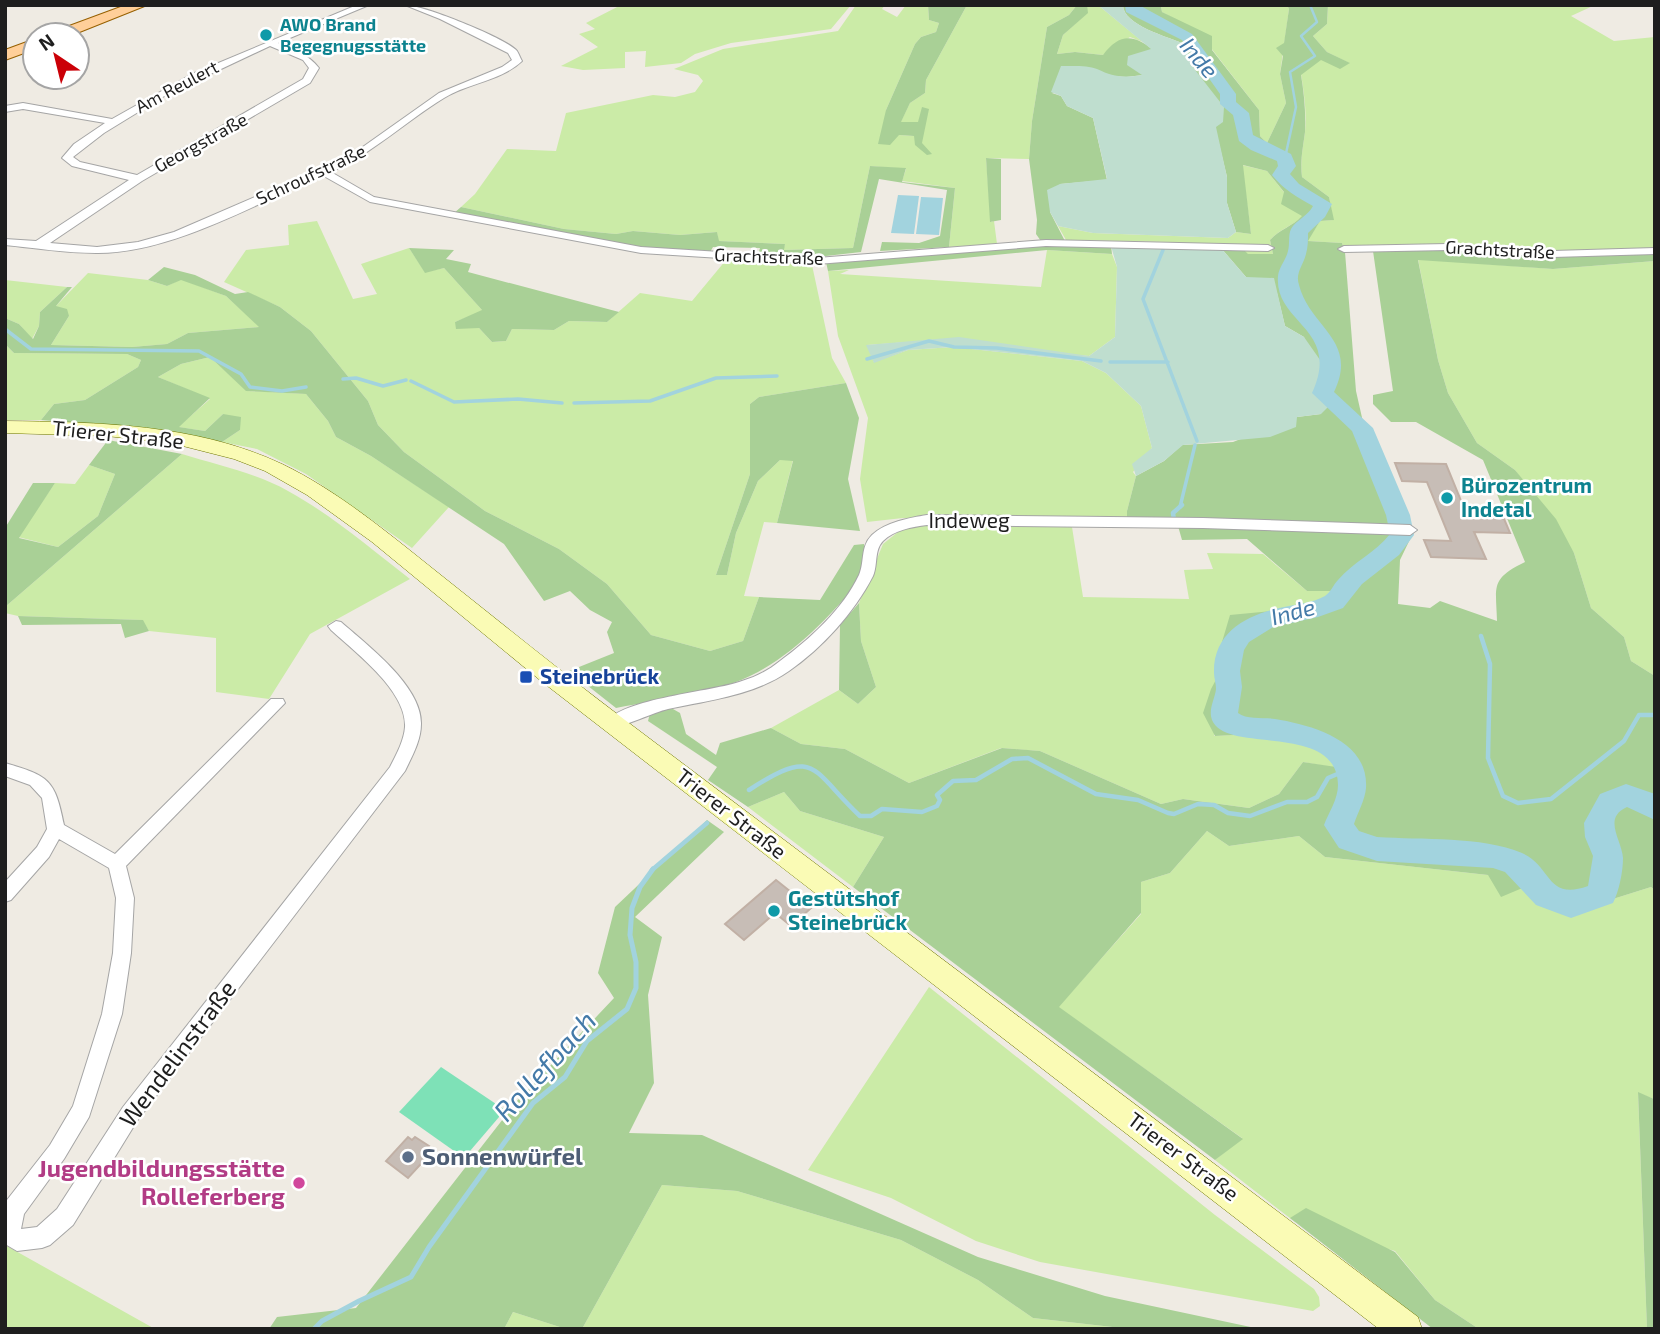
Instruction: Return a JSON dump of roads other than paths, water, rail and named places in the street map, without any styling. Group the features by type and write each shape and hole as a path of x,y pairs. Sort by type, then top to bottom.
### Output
{"main road":[{"path":"91,23 140,5"},
{"name":"Trierer Straße","path":"5,427 47,427 149,435 201,444 270,466 330,500 614,723 1406,1329"}],"street":[{"name":"Am Reulert","path":"138,179 76,164 67,158 114,122 180,83 365,5"},
{"name":"Schroufstraße","path":"5,242 97,250 158,240 324,172 378,143 442,95 505,69 517,61 512,51 443,17 409,5"},
{"name":"Georgstraße","path":"40,244 138,179 307,81 314,68 310,61 271,43"},
{"path":"5,109 23,106 114,122"},
{"name":"Grachtstraße","path":"324,172 370,199 641,250 817,261 1046,243 1268,248"},
{"name":"Grachtstraße","path":"1344,249 1440,247 1553,254 1655,251"},
{"name":"Indeweg","path":"614,723 632,712 655,704 734,690 763,680 785,666 845,609 867,573 870,550 890,529 902,523 927,520 1203,523 1410,530"},
{"name":"Wendelinstraße","path":"117,864 125,898 122,953 111,1014 82,1110 57,1152 15,1208 9,1225 11,1234 17,1240 42,1237 65,1217 130,1114 397,771 411,738 413,717 396,682 336,626"},
{"path":"56,829 117,864 277,703"},
{"path":"5,769 36,780 50,796 56,829 43,852 5,895"}],"water":[{"path":"898,195 919,196 914,234 891,233"},
{"path":"921,197 943,198 939,235 916,234"}],"waterway":[{"name":"Inde","path":"1132,5 1131,9 1187,37 1228,94 1228,104 1241,113 1245,137 1257,146 1285,158 1287,166 1281,175 1293,188 1323,204 1319,213 1299,231 1298,250 1288,273 1288,282 1298,307 1330,351 1330,378 1323,393 1362,428 1398,515 1402,535 1397,543 1353,578 1334,602 1318,609 1267,620 1240,635 1231,650 1227,671 1229,687 1225,718 1238,727 1260,727 1303,735 1332,748 1350,769 1352,789 1339,825 1349,840 1377,849 1493,856 1515,863 1547,896 1571,905 1602,894 1608,856 1600,837 1599,823 1610,802 1626,795 1655,809"},
{"path":"1285,158 1296,107 1290,72 1315,56 1301,36 1317,22 1310,5"},
{"path":"1163,250 1143,299 1167,362"},
{"path":"5,329 31,349 199,351 241,374 250,387 282,391 306,387"},
{"path":"867,359 929,341 954,347 997,348 1101,361"},
{"path":"1110,362 1167,362"},
{"path":"1167,362 1197,441"},
{"path":"574,403 650,401 716,378 777,376"},
{"path":"343,379 356,378 383,386 406,380"},
{"path":"411,381 454,402 518,399 562,403"},
{"path":"1180,507 1195,445"},
{"path":"1174,520 1173,513 1180,507"},
{"path":"1481,636 1490,664 1488,758 1503,796 1518,803 1551,799 1624,741 1639,715 1655,715"},
{"path":"749,790 788,769 801,766 821,776 860,816 871,816 882,809 922,812 937,806 940,800 937,795 953,781 976,780 1012,759 1028,758 1096,794 1138,800 1168,813 1174,814 1198,804 1214,805 1228,813 1250,816 1287,802 1307,802 1317,797 1328,778 1349,769"},
{"name":"Rollefbach","path":"653,869 707,823"},
{"name":"Rollefbach","path":"314,1329 322,1321 359,1301 411,1277 429,1247 533,1103 565,1077 587,1041 627,1009 636,988 636,962 630,935 632,908 640,887 653,869"}],"place":[{"name":"AWO Brand Begegnugsstätte","path":"266,35"},
{"name":"Bürozentrum Indetal","path":"1447,498"},
{"name":"Steinebrück","path":"526,677"},
{"name":"Gestütshof Steinebrück","path":"774,911"},
{"name":"Sonnenwürfel","path":"408,1157"},
{"name":"Jugendbildungsstätte Rolleferberg","path":"299,1183"}]}
